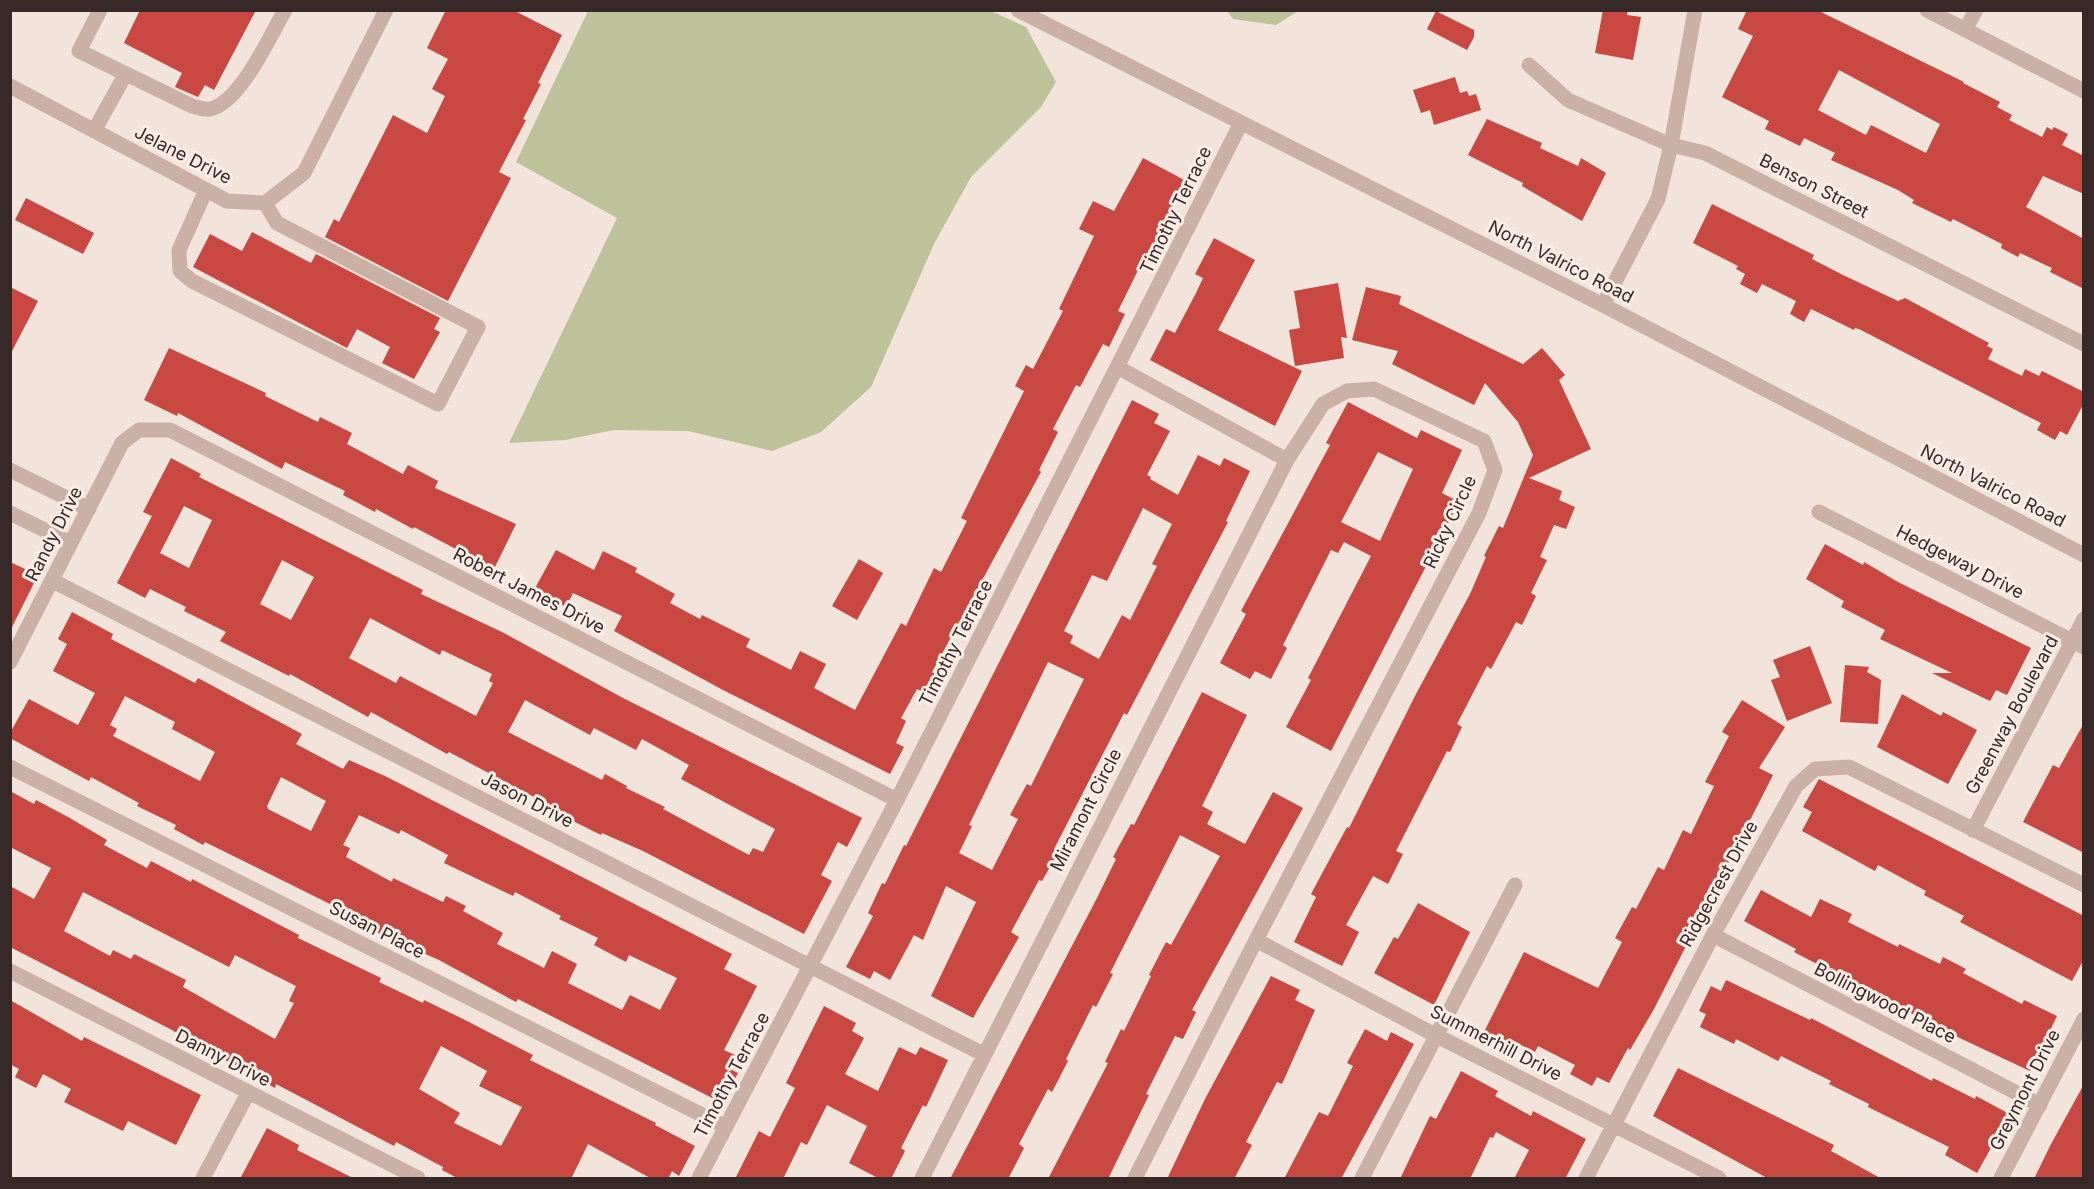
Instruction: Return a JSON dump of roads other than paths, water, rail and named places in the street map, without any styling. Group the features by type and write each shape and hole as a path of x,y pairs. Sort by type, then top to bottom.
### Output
{"street":[{"path":"100,10 79,51 192,106 209,109 230,99 256,61 285,10"},
{"path":"206,190 178,250 180,271 192,280 438,404 478,327 277,223 266,203 304,173 386,10"},
{"name":"North Valrico Road","path":"1018,10 1603,305 2084,555"},
{"path":"1603,305 1658,199 1671,145 1695,10"},
{"path":"1927,10 2084,91"},
{"path":"1965,30 1976,10"},
{"name":"Benson Street","path":"1528,65 1568,100 1671,145 1705,153 2084,344"},
{"path":"94,131 125,75"},
{"name":"Jelane Drive","path":"10,86 227,201 266,203"},
{"name":"Timothy Terrace","path":"699,1179 1119,368 1241,123"},
{"path":"1119,368 1287,460"},
{"name":"Ricky Circle","path":"1256,940 1479,513 1495,470 1484,441 1374,389 1347,391 1323,404 1287,460"},
{"name":"Robert James Drive","path":"139,430 170,430 897,800"},
{"name":"Randy Drive","path":"10,662 122,443 139,430"},
{"name":"Miramont Circle","path":"922,1179 983,1054 1287,460"},
{"path":"10,470 89,509"},
{"name":"Hedgeway Drive","path":"1819,512 2078,644"},
{"path":"10,513 71,543"},
{"name":"Jason Drive","path":"53,581 983,1054"},
{"name":"Greenway Boulevard","path":"1973,830 2078,644 2084,619"},
{"name":"Susan Place","path":"10,767 726,1128"},
{"name":"Ridgecrest Drive","path":"1586,1179 1713,935 1796,786 1815,769 1849,767 1973,830"},
{"path":"1973,830 2084,885"},
{"path":"1362,1179 1515,885"},
{"name":"Bollingwood Place","path":"1713,935 2040,1105"},
{"path":"1135,1179 1256,940"},
{"name":"Summerhill Drive","path":"1256,940 1437,1036 1719,1179"},
{"name":"Danny Drive","path":"10,972 418,1179"},
{"name":"Greymont Drive","path":"2001,1179 2084,1018"},
{"path":"203,1179 248,1093"}]}
